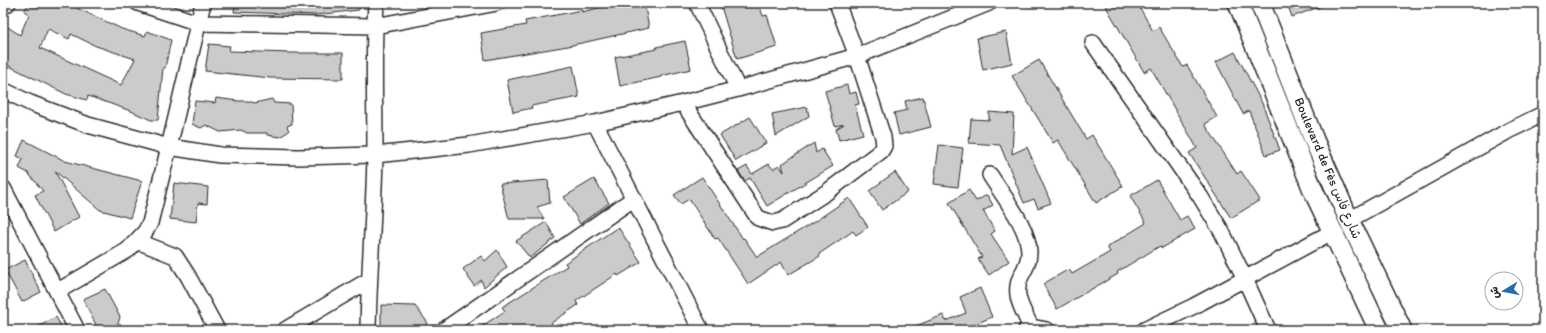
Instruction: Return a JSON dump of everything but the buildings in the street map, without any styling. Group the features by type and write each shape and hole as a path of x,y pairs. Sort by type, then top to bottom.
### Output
{"main road":[{"name":"Boulevard de Fès شارع فاس","path":"1238,3 1313,190 1379,330"},
{"name":"Boulevard de Fès شارع فاس","path":"1260,3 1314,140 1349,220 1402,330"}],"street":[{"path":"3,7 8,3"},
{"path":"138,3 198,23 375,26 497,3"},
{"path":"58,291 128,250 145,232 150,223 170,147 203,3"},
{"path":"368,330 375,155 376,3"},
{"path":"697,3 738,89"},
{"path":"683,103 758,218 773,223 782,221 827,192 881,151 884,146 883,137 857,56 837,3"},
{"path":"3,90 30,103 88,125 170,147 220,155 298,157 375,155 470,145 595,123 683,103 857,56 989,3"},
{"path":"1093,43 1200,196 1222,232 1268,330"},
{"path":"1349,220 1510,130 1543,114"},
{"path":"595,123 701,330"},
{"path":"990,175 1026,236 1030,252 1028,262 1017,288 1019,302 1029,329 1047,330"},
{"path":"3,188 77,330"},
{"path":"444,330 634,199"},
{"path":"1144,330 1245,279 1332,232"},
{"path":"137,241 174,256 188,276 217,330"},
{"path":"285,330 369,280"}]}
